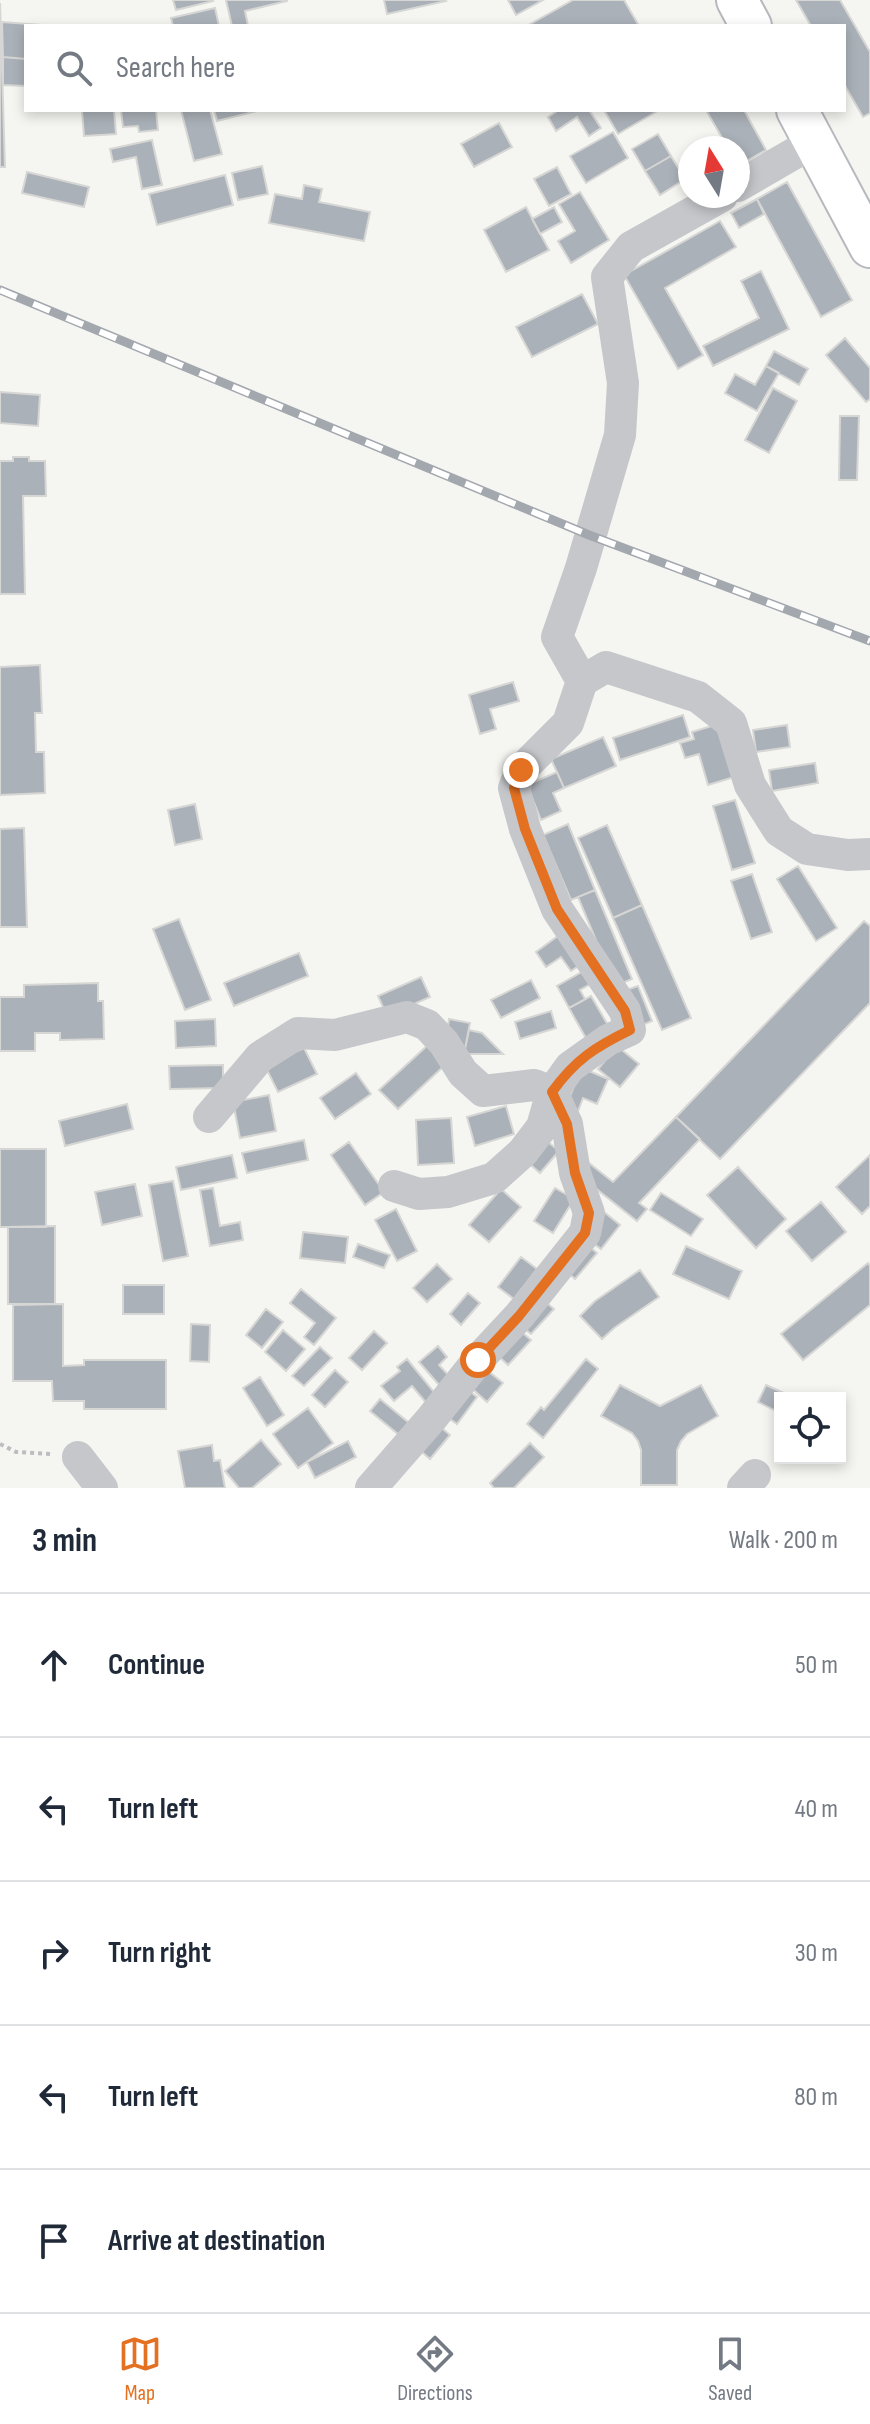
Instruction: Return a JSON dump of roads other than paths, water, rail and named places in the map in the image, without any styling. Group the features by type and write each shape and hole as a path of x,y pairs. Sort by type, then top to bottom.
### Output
{"main road":[{"path":"737,0 750,24"},
{"path":"805,126 870,247"}],"street":[{"path":"750,175 805,126"},
{"path":"582,681 557,637 620,435 623,383 607,277 631,247 701,208"},
{"path":"394,1186 419,1194 448,1192 494,1178 523,1152 542,1127 552,1092 570,1067 608,1040 630,1030 625,1011 557,909 525,829 514,788 521,770 568,723 582,681 606,667 698,697 731,723 750,785 779,831 807,849 848,855 870,854"},
{"path":"209,1117 260,1057 298,1033 335,1035 407,1017 427,1025 444,1043 463,1073 483,1091 534,1085 552,1092 567,1124 575,1173 589,1213 585,1233 519,1316 371,1488"},
{"path":"78,1457 102,1488"}],"railway":[{"path":"0,290 589,535 870,641"}]}
